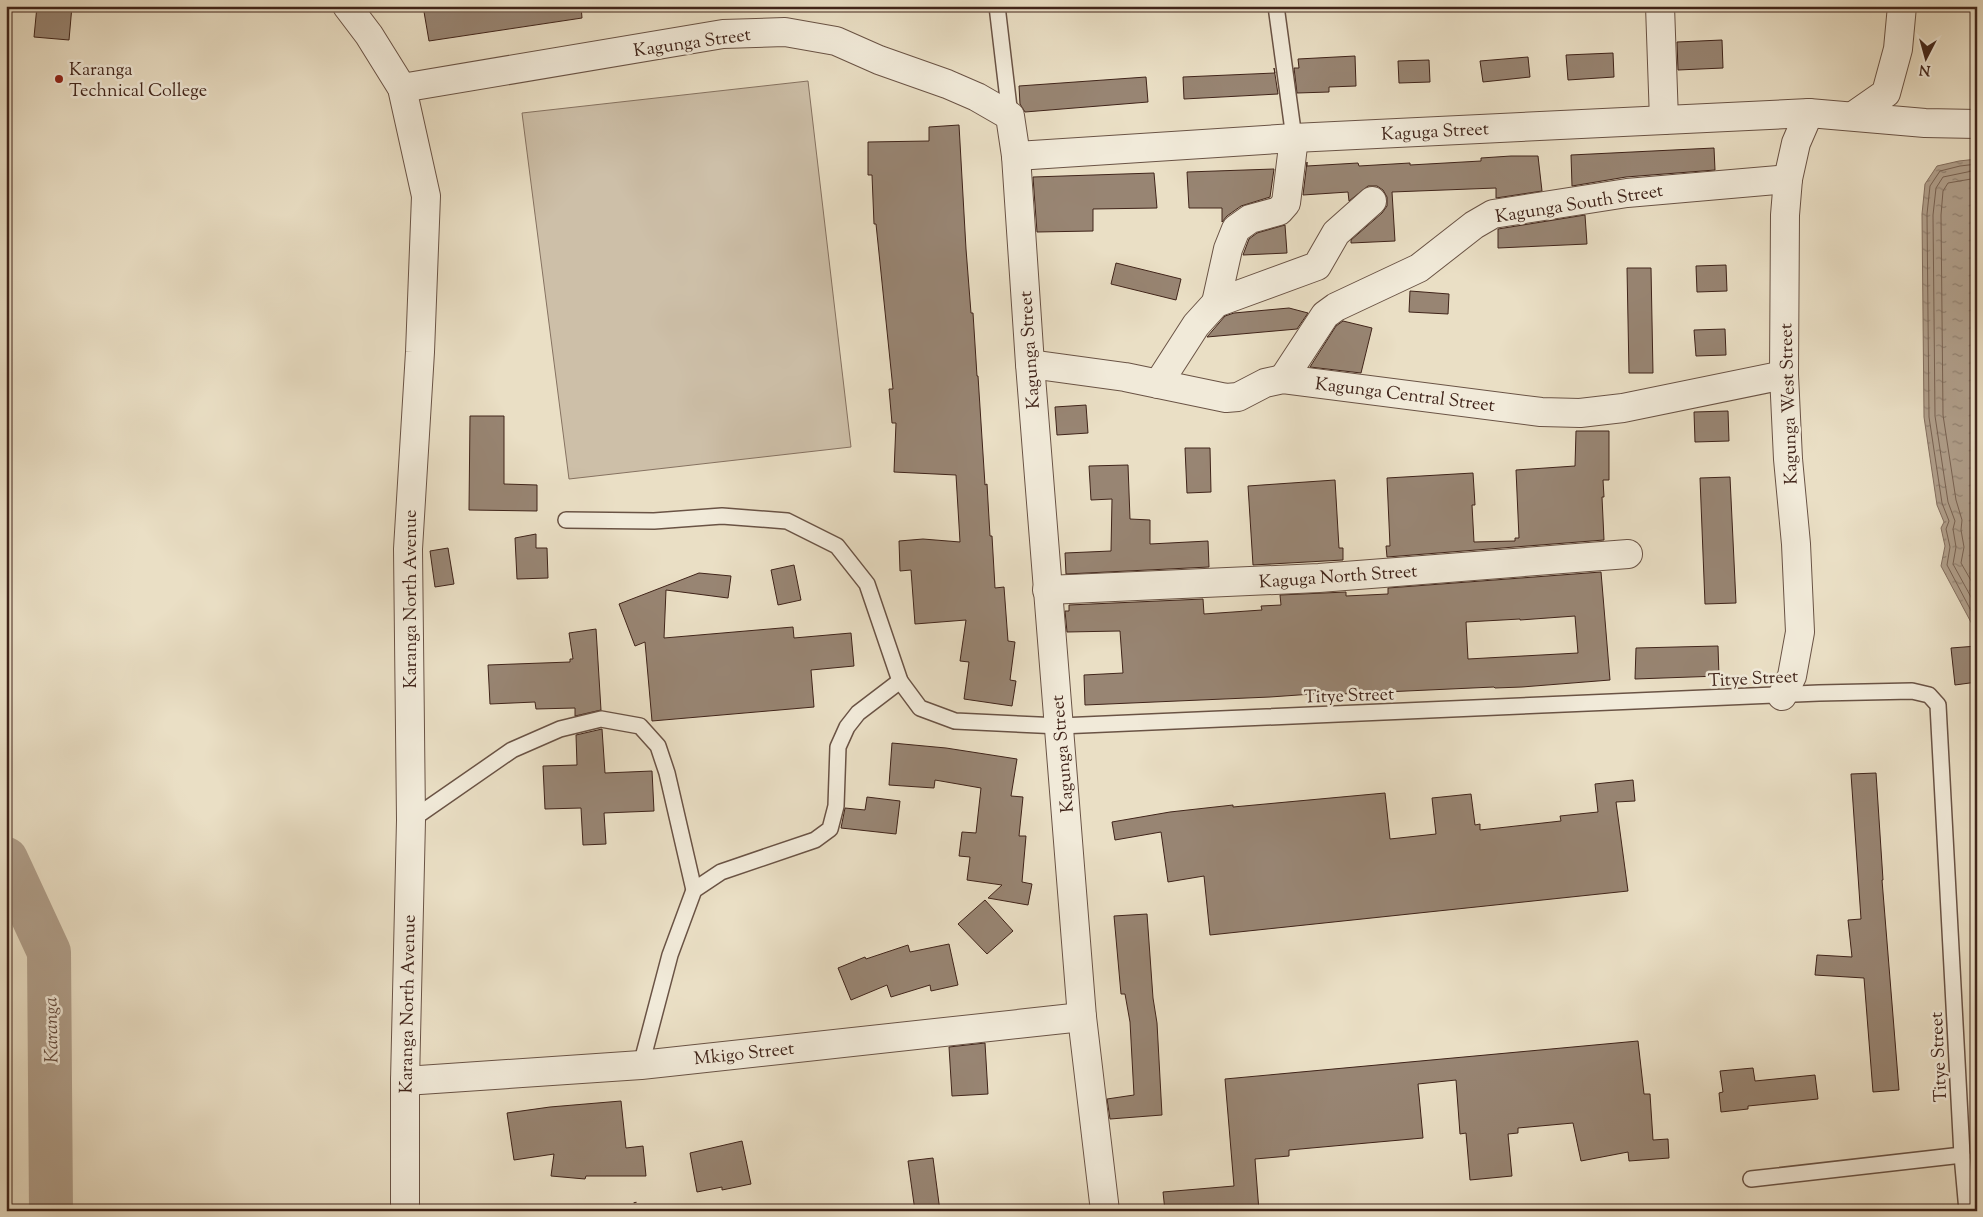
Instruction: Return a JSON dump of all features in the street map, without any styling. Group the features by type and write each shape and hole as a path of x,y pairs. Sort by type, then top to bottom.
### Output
{"street":[{"name":"Karanga North Avenue","path":"347,6 370,35 402,88 426,196 420,352 408,549 411,820 405,1081 405,1211"},
{"path":"1660,6 1664,120"},
{"path":"1853,116 1886,92 1898,48 1902,6"},
{"name":"Kagunga Street","path":"402,88 723,34 786,32 836,41 879,60 947,84 1010,116 1016,156 1047,590 1060,726 1082,1017 1105,1211"},
{"name":"Kaguga Street","path":"1016,156 1294,138 1809,113 1925,123 1977,124"},
{"name":"Kagunga West Street","path":"1782,696 1792,676 1800,632 1784,375 1785,215 1788,179 1796,143 1809,113"},
{"path":"1216,303 1228,249 1236,229 1250,219 1279,211 1286,203 1294,138"},
{"name":"Kagunga South Street","path":"1283,379 1325,315 1336,307 1419,268 1474,225 1493,214 1627,193 1788,179"},
{"path":"1158,384 1196,325 1216,303 1317,266 1336,233 1372,201"},
{"name":"Kagunga Central Street","path":"1030,364 1125,377 1226,398 1238,397 1265,383 1283,379 1541,412 1580,413 1623,408 1784,375"},
{"name":"Kaguga North Street","path":"1047,590 1319,578 1628,554"},
{"name":"Mkigo Street","path":"405,1081 641,1064 1082,1017"}],"lane":[{"path":"996,6 1010,116"},
{"path":"1276,6 1294,138"},
{"name":"Titye Street","path":"566,520 654,521 722,516 787,521 837,546 866,584 900,681 920,708 955,721 1060,726 1912,691 1929,695 1938,705 1962,1155 1967,1211"},
{"path":"694,890 721,872 815,840 830,829 836,806 838,747 848,727 858,713 900,681"},
{"path":"411,820 512,750 560,729 601,719 640,726 658,746 667,773 694,890 670,955 641,1064"},
{"path":"1751,1179 1962,1155"}],"path":[{"path":"635,1202 637,1211"}],"shaded area":[{"path":"808,81 851,447 569,479 522,113"}],"water":[{"path":"1977,159 1977,629 1973,626 1941,566 1945,546 1941,528 1944,522 1937,505 1924,417 1922,214 1925,184 1937,166"}],"building":[{"path":"37,6 72,6 69,40 34,37"},
{"path":"423,6 581,6 582,18 429,41"},
{"path":"1722,40 1723,68 1678,70 1677,42"},
{"path":"1613,53 1614,77 1568,80 1566,55"},
{"path":"1355,56 1356,86 1329,87 1329,92 1297,93 1294,68 1299,68 1298,59"},
{"path":"1528,57 1530,77 1483,82 1480,61"},
{"path":"1429,60 1430,82 1399,83 1398,61"},
{"path":"1275,73 1278,94 1184,99 1183,77"},
{"path":"1146,77 1148,102 1025,112 1020,104 1019,86"},
{"path":"959,125 966,249 971,313 973,313 985,485 987,484 995,588 1004,587 1008,641 1015,642 1010,680 1016,681 1012,706 964,699 969,662 960,661 966,620 915,624 911,570 900,571 899,541 923,539 960,542 956,475 894,472 896,423 892,423 889,389 893,389 876,224 874,224 872,175 868,175 868,142 929,141 929,127"},
{"path":"1714,148 1715,170 1626,177 1572,186 1571,155"},
{"path":"1538,156 1542,191 1496,198 1496,188 1392,192 1395,241 1351,243 1351,240 1382,213 1387,206 1387,197 1383,190 1377,186 1368,186 1349,201 1348,192 1303,195 1307,162 1307,166 1358,163 1359,166 1410,163 1410,165 1481,161 1481,158"},
{"path":"1274,169 1270,197 1241,206 1222,222 1222,208 1189,208 1187,172"},
{"path":"1154,173 1157,208 1093,209 1093,231 1037,232 1033,177"},
{"path":"1585,215 1587,244 1498,248 1498,229"},
{"path":"1285,225 1287,253 1243,255 1249,239 1257,233"},
{"path":"1116,263 1181,279 1176,300 1111,284"},
{"path":"1726,265 1727,291 1697,292 1696,266"},
{"path":"1627,268 1651,268 1653,373 1629,373"},
{"path":"1410,291 1449,294 1448,314 1409,312"},
{"path":"1289,308 1308,313 1297,329 1207,337 1225,316 1234,313"},
{"path":"1343,321 1372,328 1361,373 1310,367 1336,326"},
{"path":"1725,329 1726,355 1696,356 1694,330"},
{"path":"1086,405 1088,433 1057,435 1055,407"},
{"path":"1728,411 1729,441 1695,442 1694,412"},
{"path":"470,416 504,416 504,484 537,485 537,511 469,510"},
{"path":"1576,431 1609,431 1609,480 1603,480 1604,497 1602,497 1604,540 1387,557 1386,546 1390,546 1387,478 1473,473 1475,505 1472,505 1474,542 1515,541 1515,538 1519,538 1516,470 1575,466"},
{"path":"1185,448 1210,448 1211,492 1187,493"},
{"path":"1128,465 1130,519 1150,520 1150,544 1208,541 1209,567 1066,574 1065,553 1111,551 1112,499 1091,500 1089,466"},
{"path":"1730,477 1736,603 1705,604 1700,478"},
{"path":"1335,480 1339,548 1343,548 1343,560 1253,565 1248,486"},
{"path":"536,534 536,548 547,548 548,578 517,579 515,538"},
{"path":"448,548 454,584 435,587 430,551"},
{"path":"794,565 801,600 778,605 771,570"},
{"path":"1601,572 1610,680 1522,687 1341,694 1341,692 1085,705 1084,675 1123,673 1120,631 1067,632 1065,611 1069,611 1069,605 1203,599 1204,614 1262,610 1261,606 1281,605 1280,595 1346,592 1346,596 1388,594 1388,588","holes":["1575,616 1578,653 1468,659 1466,622"]},
{"path":"699,573 731,576 728,598 666,590 664,638 793,627 794,638 851,633 854,666 811,670 814,707 652,721 645,642 635,646 619,604"},
{"path":"596,629 601,710 575,716 575,708 536,709 535,702 490,704 488,665 570,662 570,659 573,659 569,633"},
{"path":"1718,646 1719,676 1635,679 1636,648"},
{"path":"1977,646 1977,682 1955,685 1951,648"},
{"path":"602,729 605,773 652,771 654,811 604,813 606,844 583,845 581,808 545,809 543,766 577,765 576,735"},
{"path":"892,743 946,748 1017,759 1011,796 1023,797 1019,836 1026,836 1022,882 1032,884 1028,905 988,898 1002,885 967,880 970,857 959,856 962,832 976,833 981,788 935,780 934,788 889,785"},
{"path":"1876,773 1882,880 1899,1090 1873,1092 1864,978 1815,975 1817,955 1852,957 1848,920 1861,919 1851,774"},
{"path":"1633,780 1635,801 1616,802 1628,891 1210,935 1204,876 1168,882 1161,832 1115,840 1112,822 1170,812 1233,805 1233,807 1385,793 1390,839 1436,834 1432,798 1471,794 1475,825 1480,824 1480,830 1561,821 1560,816 1598,812 1595,784"},
{"path":"867,797 900,801 896,834 841,828 845,808 865,810"},
{"path":"985,900 1013,931 987,954 958,924"},
{"path":"1147,914 1153,998 1157,1023 1162,1115 1110,1119 1107,1099 1134,1095 1130,1022 1125,994 1121,994 1114,916"},
{"path":"949,944 958,985 931,991 930,985 891,997 887,985 851,1000 838,968 865,957 866,959 908,945 910,952"},
{"path":"1638,1041 1644,1094 1650,1094 1653,1140 1668,1139 1669,1158 1629,1161 1628,1152 1581,1161 1573,1123 1518,1128 1518,1133 1508,1134 1512,1176 1470,1180 1466,1133 1460,1134 1456,1080 1418,1084 1423,1138 1289,1150 1289,1156 1255,1159 1259,1211 1165,1211 1163,1192 1234,1186 1225,1079"},
{"path":"985,1043 988,1094 952,1096 949,1047"},
{"path":"1753,1068 1755,1081 1815,1075 1818,1099 1748,1106 1748,1109 1721,1112 1719,1093 1723,1092 1720,1071"},
{"path":"621,1101 626,1148 643,1146 646,1176 586,1176 585,1179 551,1176 554,1154 514,1160 507,1113"},
{"path":"742,1141 751,1184 722,1190 722,1187 697,1192 690,1153"},
{"path":"933,1158 940,1211 915,1211 908,1161"}],"waterway":[{"name":"Karanga","path":"6,859 49,952 51,1211"}],"place":[{"name":"Karanga Technical College","path":"59,79"}]}
